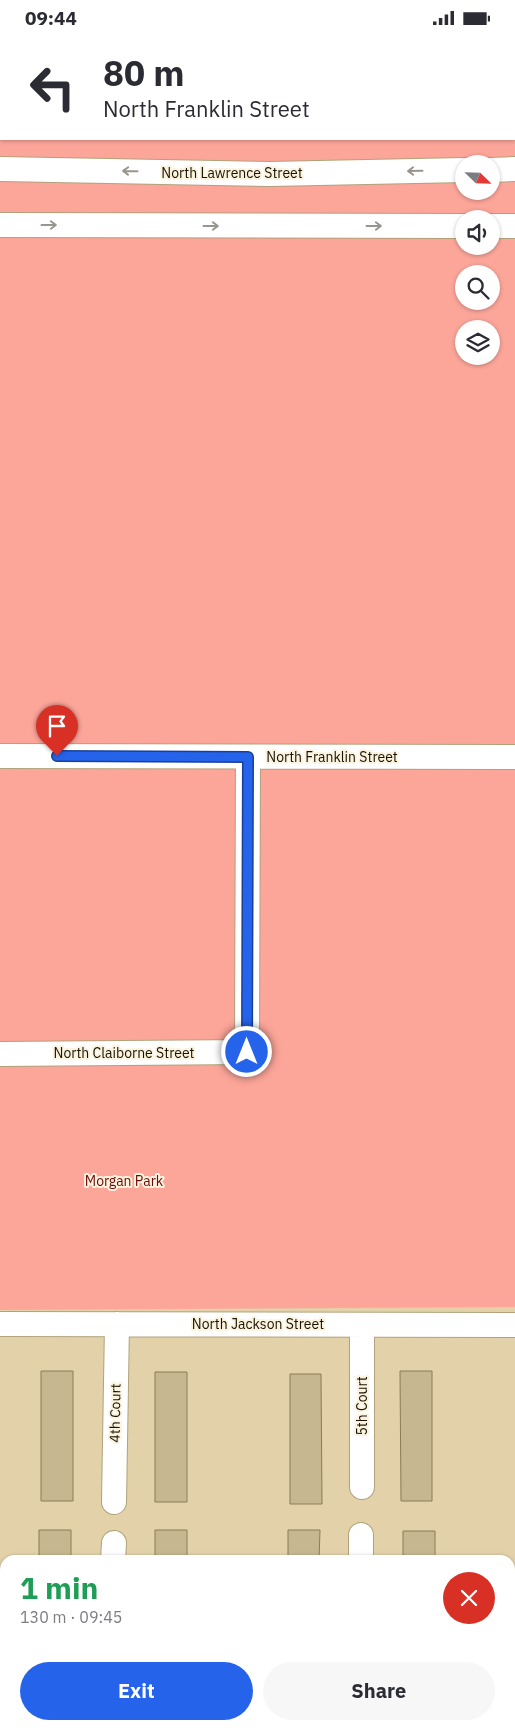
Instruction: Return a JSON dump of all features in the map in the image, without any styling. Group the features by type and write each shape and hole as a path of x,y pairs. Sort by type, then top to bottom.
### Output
{"street":[{"name":"North Lawrence Street","path":"0,169 270,174 455,170"},
{"path":"500,170 515,169"},
{"path":"0,225 455,226"},
{"path":"500,226 515,226"},
{"name":"North Franklin Street","path":"0,756 515,757"},
{"name":"North Claiborne Street","path":"0,1054 247,1052 248,757"},
{"name":"North Jackson Street","path":"0,1324 515,1325"},
{"name":"4th Court","path":"114,1502 117,1324"},
{"name":"5th Court","path":"362,1325 362,1487"},
{"path":"361,1535 361,1555"}],"green space":[{"name":"Morgan Park","path":"0,140 515,140 515,1307 0,1310"}],"building":[{"path":"41,1371 73,1371 73,1501 41,1501"},
{"path":"400,1371 432,1371 432,1501 401,1501"},
{"path":"155,1372 187,1372 187,1502 155,1502"},
{"path":"290,1374 321,1374 322,1504 290,1504"},
{"path":"39,1530 71,1530 71,1555 39,1555"},
{"path":"155,1530 187,1530 187,1555 155,1555"},
{"path":"288,1530 320,1530 319,1555 288,1555"},
{"path":"403,1531 435,1531 435,1555 403,1555"}],"route":[{"path":"57,756 248,757 247,1052"}]}
